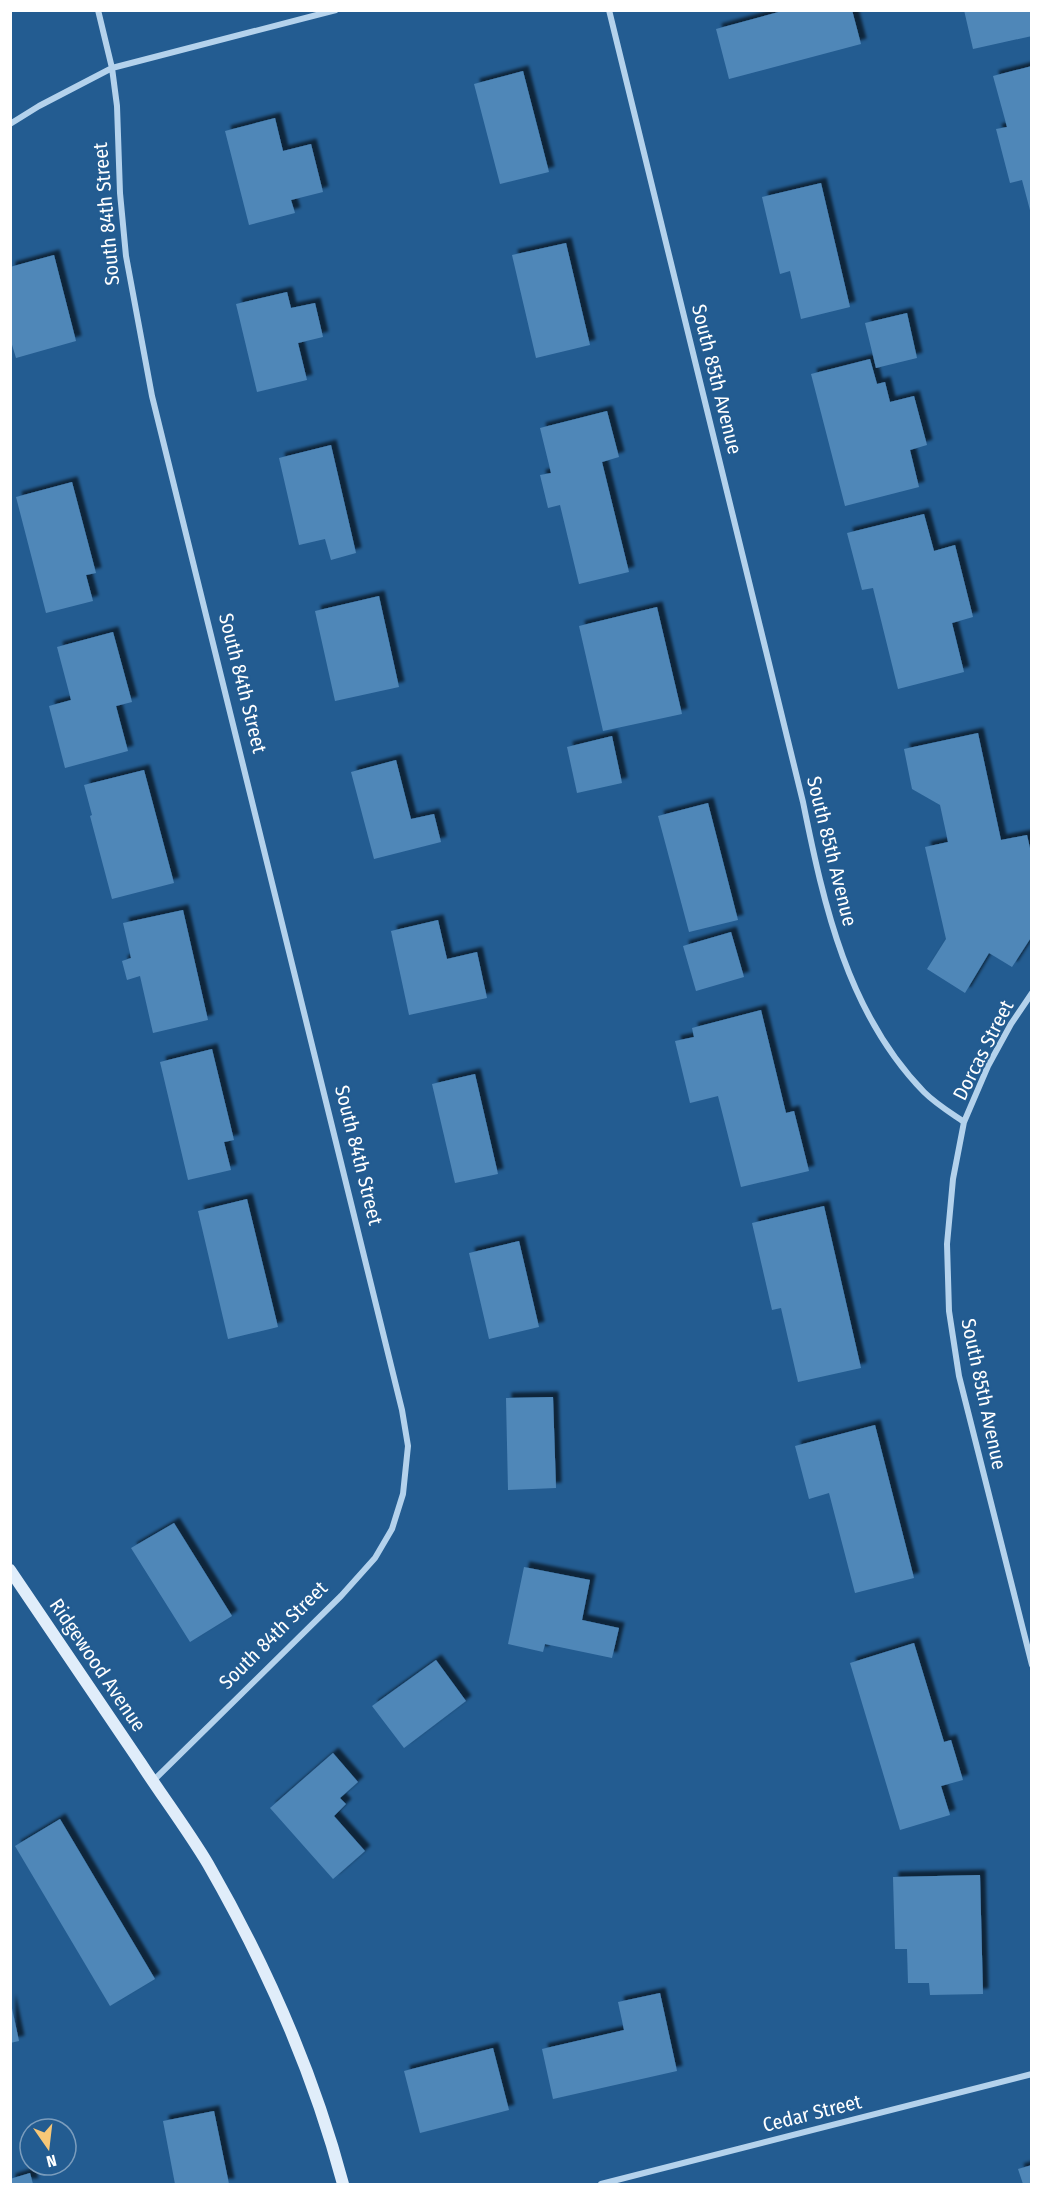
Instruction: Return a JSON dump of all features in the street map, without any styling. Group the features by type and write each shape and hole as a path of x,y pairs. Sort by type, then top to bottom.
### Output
{"main road":[{"name":"Ridgewood Avenue","path":"10,1570 153,1782"},
{"path":"153,1782 206,1862 273,1988 307,2069 331,2139 343,2184"}],"street":[{"name":"South 84th Street","path":"98,10 112,68 119,136 120,193 126,256 152,396 402,1410 408,1446 403,1494 392,1528 375,1558 341,1596 153,1782"},
{"path":"10,124 39,106 112,68 336,10"},
{"name":"South 85th Avenue","path":"609,10 803,802 817,871 836,940 856,992 896,1061 926,1094 964,1122 953,1179 947,1244 949,1311 959,1376 1032,1665"},
{"name":"Dorcas Street","path":"964,1122 988,1066 1011,1024 1032,993"},
{"name":"Cedar Street","path":"601,2184 1032,2074"}],"building":[{"path":"786,10 852,10 861,44 729,79 716,29"},
{"path":"964,10 1032,10 1032,36 973,49"},
{"path":"1032,66 1031,214 1022,180 1010,183 996,129 1007,127 993,76"},
{"path":"523,71 549,172 500,184 474,84"},
{"path":"275,118 283,151 311,144 323,192 291,200 295,213 249,225 225,131"},
{"path":"821,183 850,307 801,319 790,271 780,274 762,197"},
{"path":"566,243 590,345 536,358 512,255"},
{"path":"54,255 76,341 16,358 10,338 10,267"},
{"path":"287,292 291,308 315,303 323,337 298,343 307,380 257,392 236,304"},
{"path":"907,313 917,358 876,368 865,323"},
{"path":"870,359 877,384 885,382 890,402 914,396 927,445 910,450 919,487 845,506 811,374"},
{"path":"607,411 619,457 602,462 629,572 579,584 560,505 548,508 540,475 551,473 540,428"},
{"path":"331,445 356,553 331,560 325,539 299,545 279,458"},
{"path":"72,482 96,573 86,575 93,601 46,613 16,497"},
{"path":"924,514 934,551 955,545 973,617 952,623 964,672 898,689 873,588 862,590 847,533"},
{"path":"379,596 399,687 335,701 315,611"},
{"path":"657,607 682,714 603,731 579,626"},
{"path":"113,632 132,702 116,706 128,751 65,768 49,706 71,700 57,647"},
{"path":"978,733 1001,840 1027,835 1032,857 1032,936 1012,967 989,953 965,993 927,969 946,939 925,847 948,842 940,805 912,789 904,749"},
{"path":"612,736 622,783 577,793 567,747"},
{"path":"396,760 411,819 434,814 441,842 374,859 351,772"},
{"path":"144,770 174,883 112,899 84,785"},
{"path":"708,803 738,920 689,932 658,816"},
{"path":"183,910 208,1020 153,1033 140,976 127,980 122,961 131,958 123,923"},
{"path":"438,920 447,959 477,952 487,998 409,1015 391,931"},
{"path":"731,932 744,977 696,991 683,946"},
{"path":"761,1010 786,1113 794,1111 809,1171 741,1187 718,1096 690,1103 675,1041 694,1037 692,1028"},
{"path":"212,1049 234,1140 224,1142 231,1170 188,1180 160,1062"},
{"path":"475,1074 498,1174 455,1183 432,1084"},
{"path":"247,1199 278,1327 228,1339 198,1211"},
{"path":"824,1206 861,1368 798,1382 781,1308 772,1310 752,1223"},
{"path":"519,1241 539,1327 489,1339 469,1253"},
{"path":"553,1397 556,1488 508,1490 506,1398"},
{"path":"875,1425 914,1578 855,1593 829,1493 809,1499 795,1446"},
{"path":"174,1523 232,1616 190,1642 131,1548"},
{"path":"524,1567 590,1580 582,1620 619,1628 612,1658 545,1644 543,1652 508,1644"},
{"path":"914,1643 944,1742 951,1740 963,1780 941,1786 950,1815 900,1830 850,1663"},
{"path":"436,1660 466,1701 404,1748 372,1706"},
{"path":"333,1753 358,1782 340,1798 346,1804 334,1816 365,1851 333,1879 270,1808"},
{"path":"60,1819 155,1979 110,2006 15,1846"},
{"path":"980,1875 983,1994 930,1995 929,1983 908,1983 907,1949 895,1949 893,1877"},
{"path":"660,1993 677,2071 553,2099 542,2049 624,2030 618,2002"},
{"path":"10,1999 19,2041 10,2043"},
{"path":"493,2048 509,2110 420,2133 404,2071"},
{"path":"214,2111 229,2184 175,2184 163,2121"},
{"path":"1032,2165 1032,2184 1023,2184 1018,2169"},
{"path":"31,2177 33,2184 10,2184 10,2179"}]}
